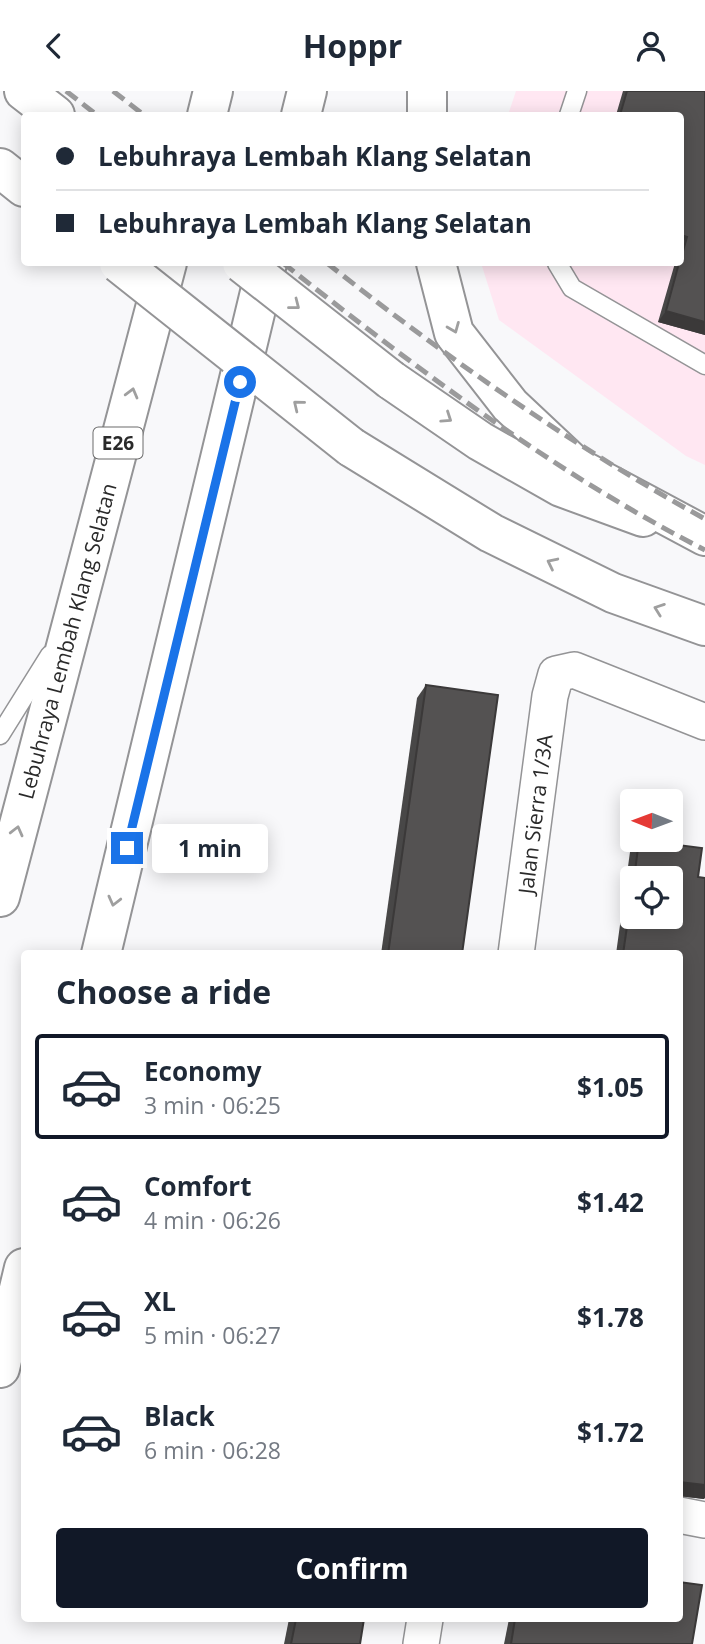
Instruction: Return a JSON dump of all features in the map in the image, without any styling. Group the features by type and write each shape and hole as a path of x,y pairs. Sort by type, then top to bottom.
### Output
{"main road":[{"path":"208,112 213,91"},
{"path":"302,112 307,91"},
{"path":"427,91 428,112"},
{"path":"0,168 21,185"},
{"path":"123,266 351,447 491,533 613,593 705,625"},
{"name":"Lebuhraya Lembah Klang Selatan","path":"0,897 166,266"},
{"path":"246,266 391,380 480,440 561,487 705,538"},
{"path":"102,950 266,266"},
{"path":"437,266 454,333 510,405 576,467 705,538"},
{"path":"0,1368 21,1280"}],"street":[{"name":"Jalan Sierra 1/3A","path":"517,950 550,696 556,674 574,670 705,722"},
{"path":"683,1516 705,1520"},
{"path":"421,1644 425,1622"}],"lane":[{"path":"570,112 577,91"},
{"path":"559,266 572,288 705,365"},
{"path":"0,736 70,624"}],"shaded area":[{"path":"516,91 705,91 705,465 686,456 499,320 482,266 684,266 684,112 509,112"}],"building":[{"path":"627,91 705,91 705,322 666,311 678,266 684,266 687,237 684,236 684,112 621,112"},
{"path":"426,685 498,695 463,950 389,950"},
{"path":"683,846 702,848 698,877 705,878 705,1485 683,1482 683,950 624,950 627,929 683,929 683,866 636,866 637,852 683,852"},
{"path":"683,1583 702,1585 692,1644 511,1644 515,1622 683,1622"},
{"path":"295,1622 364,1622 360,1644 291,1644"}],"railway":[{"path":"66,91 93,112"},
{"path":"113,91 140,112"},
{"path":"287,266 435,379 540,453 649,520 705,550"},
{"path":"331,266 418,333 558,431 705,519"}],"route":[{"path":"127,848 240,382"}]}
